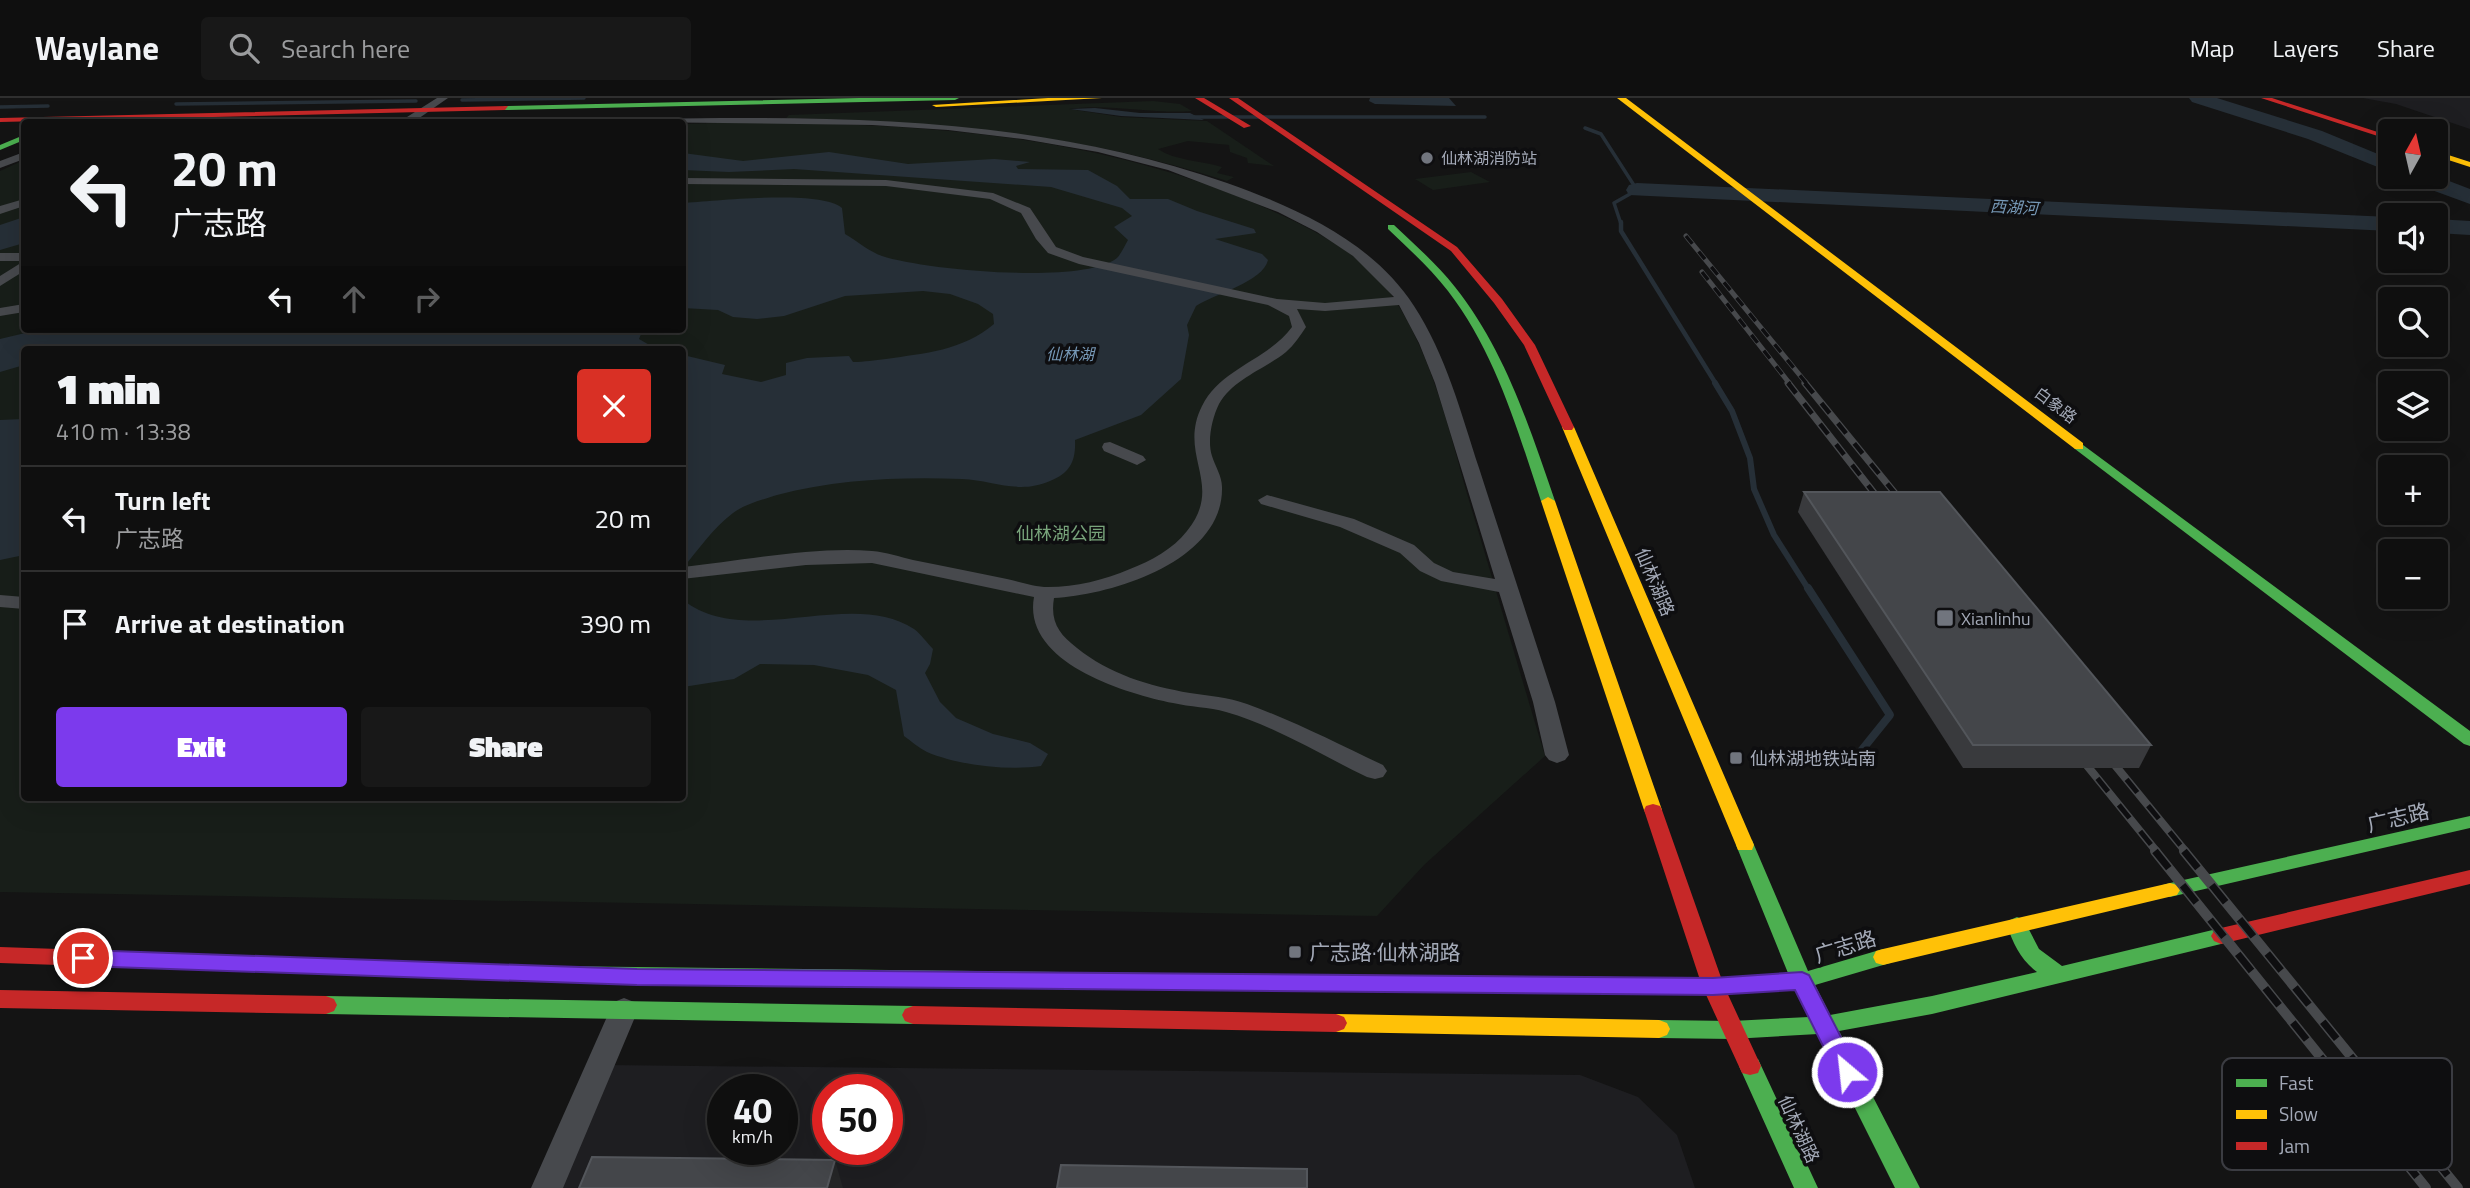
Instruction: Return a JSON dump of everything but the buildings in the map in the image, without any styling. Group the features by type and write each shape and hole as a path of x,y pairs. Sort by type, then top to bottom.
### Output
{"main road":[{"path":"76,119 134,98"},
{"path":"337,119 955,98"},
{"path":"186,119 797,111 1098,98"},
{"name":"仙林湖路","path":"1199,98 1255,111 1271,122 1454,249 1504,308 1542,368 1580,453 1802,981 1908,1188"},
{"name":"白象路","path":"1621,98 2470,740"},
{"path":"2265,98 2378,134"},
{"path":"2285,98 2378,125"},
{"path":"75,119 107,102"},
{"name":"仙林湖路","path":"1228,104 1239,121 1363,205 1423,253 1470,309 1491,345 1509,387 1713,986 1806,1188"},
{"path":"0,120 21,120"},
{"path":"0,128 21,128"},
{"path":"0,148 21,138"},
{"path":"0,155 21,146"},
{"path":"2448,148 2470,156"},
{"path":"2448,157 2470,165"},
{"path":"1470,309 1504,308"},
{"name":"广志路","path":"0,956 637,977 1713,986 1802,981 1872,958 2470,822"},
{"path":"0,999 1732,1030 1823,1025 1932,1005 2470,877"},
{"path":"2017,925 2022,946 2036,963 2059,974"}],"street":[{"path":"416,115 443,98"},
{"path":"686,121 814,120 923,124 1028,136 1154,161 1195,173 1291,213 1349,249 1386,278 1404,300 1422,333 1443,383 1557,755"},
{"path":"0,165 21,156"},
{"path":"686,181 886,183 967,191 993,196 1026,211 1042,239 1052,250 1079,260 1272,302 1325,307 1404,300"},
{"path":"0,209 21,203"},
{"path":"0,257 21,257"},
{"path":"0,282 21,267"},
{"path":"1272,302 1294,312 1299,327"},
{"path":"686,573 806,559 872,557 1045,593 1074,593 1125,577 1173,556 1190,541 1208,516 1213,491 1212,473 1202,450 1209,407 1225,387 1285,346 1299,327 1325,307"},
{"path":"0,313 21,308"},
{"path":"1110,447 1137,460"},
{"path":"1267,500 1347,523 1407,550 1427,567 1448,577 1507,587"},
{"path":"1045,593 1042,609 1045,632 1078,662 1138,688 1236,707 1375,771"},
{"path":"0,601 21,603"},
{"path":"547,1188 624,1010"}],"shaded area":[{"path":"2363,98 2470,98 2470,129 2448,122 2448,119 2440,119 2396,104"},
{"path":"604,1065 1580,1075 1638,1097 1677,1135 1695,1188 545,1188"}],"green space":[{"path":"1153,101 1180,104 1192,111 1099,107 1069,109 1121,117 1207,121 1274,166 1248,163 1247,158 1230,152 1229,145 1188,141 1158,149 1180,158 1222,167 1217,173 1234,177 1227,181 1118,152 1009,133 898,122 786,118 789,115"},
{"name":"仙林湖公园","path":"818,123 949,131 1079,149 1142,164 1205,184 1268,209 1321,235 1370,270 1395,300 1420,346 1447,421 1545,756 1424,865 1377,916 0,892 0,171 21,161 21,333 686,333 686,124"},
{"path":"1471,172 1490,182 1433,190 1415,179"}],"water":[{"path":"1370,98 1449,98 1456,106 1375,104 1369,101"},
{"path":"1095,108 1140,113 1190,113 1204,120 1121,116 1070,109"},
{"name":"仙林湖","path":"829,152 908,164 994,159 1030,162 1016,166 1018,169 1088,170 1117,186 1130,199 1168,199 1254,229 1256,233 1215,239 1262,254 1268,260 1264,268 1248,281 1196,306 1187,325 1189,335 1181,379 1141,415 1075,440 1073,460 1067,470 1057,478 1027,487 962,479 869,480 823,485 777,495 733,513 686,564 686,356 725,365 722,374 761,382 786,375 786,363 807,358 849,356 853,362 862,362 929,352 969,340 994,324 993,314 978,304 950,294 923,291 845,296 784,316 757,319 733,317 718,310 686,308 686,203 767,198 830,202 842,208 845,234 877,254 932,266 1003,272 1072,271 1099,266 1117,258 1121,252 1128,240 1114,227 1132,216 1122,208 1051,187 794,169 729,172 686,170 686,153 743,161"},
{"path":"21,218 21,244 0,250 0,225"},
{"path":"25,333 641,333 639,339 651,346 21,346 21,366 0,372 0,339"},
{"path":"21,419 21,556 0,560 0,420"},
{"path":"686,602 708,614 737,620 860,614 889,618 914,629 933,649 925,673 940,702 956,718 993,734 1030,743 1048,754 1041,766 1013,768 968,763 927,752 904,736 896,690 868,675 814,665 760,664 734,679 686,687"}],"waterway":[{"path":"462,100 584,98"},
{"path":"2198,98 2315,135 2378,161"},
{"path":"176,104 416,101"},
{"path":"0,107 48,106"},
{"path":"1191,117 1485,117"},
{"path":"1585,128 1601,134 1637,190 1614,203 1621,224"},
{"path":"2448,189 2470,197"},
{"name":"西湖河","path":"1637,190 2378,223"},
{"path":"1621,224 1621,231 1716,384"},
{"name":"西湖河","path":"2448,227 2470,228"},
{"path":"1715,383 1732,411 1750,458 1754,489 1774,535 1809,590"},
{"path":"1808,588 1890,715 1861,751"}],"railway":[{"path":"1686,236 1807,384"},
{"path":"1702,272 1790,384"},
{"path":"1788,383 1885,507"},
{"path":"1805,383 1907,508"},
{"path":"2076,752 2157,852"},
{"path":"2105,753 2186,852"},
{"path":"2155,851 2321,1058"},
{"path":"2184,851 2352,1058"},
{"path":"2412,1170 2426,1188"},
{"path":"2443,1170 2458,1188"}],"traffic: fast":[{"path":"505,108 955,98"},
{"path":"0,148 21,138"},
{"path":"1391,227 1451,288 1473,319 1507,385 1548,501"},
{"path":"2079,446 2470,740"},
{"path":"2170,890 2470,822"},
{"path":"1745,845 1802,981 1908,1188"},
{"path":"2017,925 2023,942 2032,955 2059,974"},
{"path":"1659,1029 1732,1030 1823,1025 1932,1005 2221,936"},
{"path":"1522,984 1713,986 1802,981 1883,957"},
{"path":"549,974 1153,981"},
{"path":"326,1005 913,1015"},
{"path":"1750,1066 1806,1188"}],"traffic: slow":[{"path":"936,105 1098,98"},
{"path":"1621,98 2079,446"},
{"path":"2448,157 2470,165"},
{"path":"1568,427 1745,845"},
{"path":"1548,501 1653,810"},
{"path":"1883,957 2170,890"},
{"path":"1336,1023 1659,1029"}],"traffic: jam":[{"path":"1199,98 1247,126"},
{"path":"1233,98 1454,249 1498,301 1529,345 1568,427"},
{"path":"2265,98 2378,134"},
{"path":"42,119 505,108"},
{"path":"0,120 21,120"},
{"path":"1653,810 1713,986 1750,1066"},
{"path":"2221,936 2470,877"},
{"path":"0,955 549,974"},
{"path":"1153,981 1522,984"},
{"path":"0,999 326,1005"},
{"path":"913,1015 1336,1023"}],"place":[{"name":"仙林湖消防站","path":"1427,158"},
{"name":"Xianlinhu","path":"1945,618"},
{"name":"仙林湖地铁站南","path":"1736,758"},
{"name":"广志路·仙林湖路","path":"1295,952"}],"route":[{"path":"83,958 637,977 1713,986 1802,981 1847,1072"}]}
